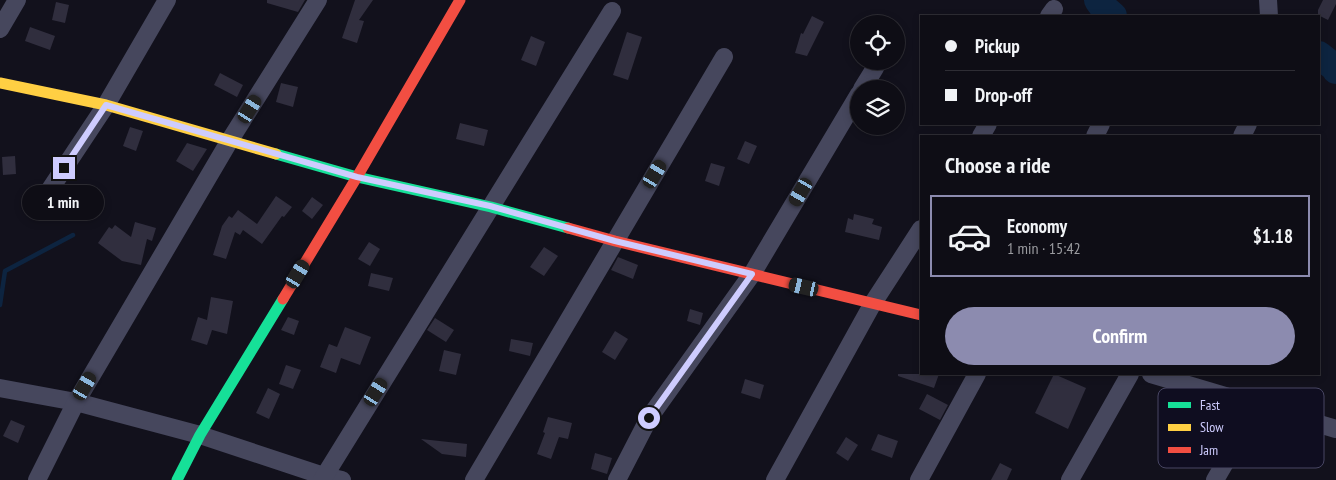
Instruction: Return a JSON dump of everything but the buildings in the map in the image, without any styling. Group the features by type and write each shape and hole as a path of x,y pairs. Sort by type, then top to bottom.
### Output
{"street":[{"path":"0,29 17,0"},
{"path":"43,200 106,105 167,0"},
{"path":"37,480 76,402 230,140 318,0"},
{"path":"177,480 200,434 357,177 460,0"},
{"path":"1268,0 1269,15"},
{"path":"323,478 612,11"},
{"path":"474,480 724,57"},
{"path":"0,82 106,105 357,177 490,206 615,241 920,315"},
{"path":"617,480 649,418 752,274 850,109"},
{"path":"775,480 873,303 920,231"},
{"path":"918,480 976,375"},
{"path":"1070,480 1129,375"},
{"path":"1154,375 1198,388"},
{"path":"0,388 76,402 200,434 323,478 342,480"},
{"path":"1324,425 1336,429"},
{"path":"1215,480 1222,468"}],"waterway":[{"path":"1098,0 1112,15"},
{"path":"1320,56 1336,70"},
{"path":"0,305 5,271 73,235"}],"traffic: fast":[{"path":"276,154 357,177 491,207 568,228"},
{"path":"177,480 200,435 283,299"}],"traffic: slow":[{"path":"0,83 106,105 276,154"}],"traffic: jam":[{"path":"283,299 357,177 460,0"},
{"path":"568,228 920,315"}],"route":[{"path":"64,168 106,105 357,177 490,206 615,241 752,274 649,418"}]}
